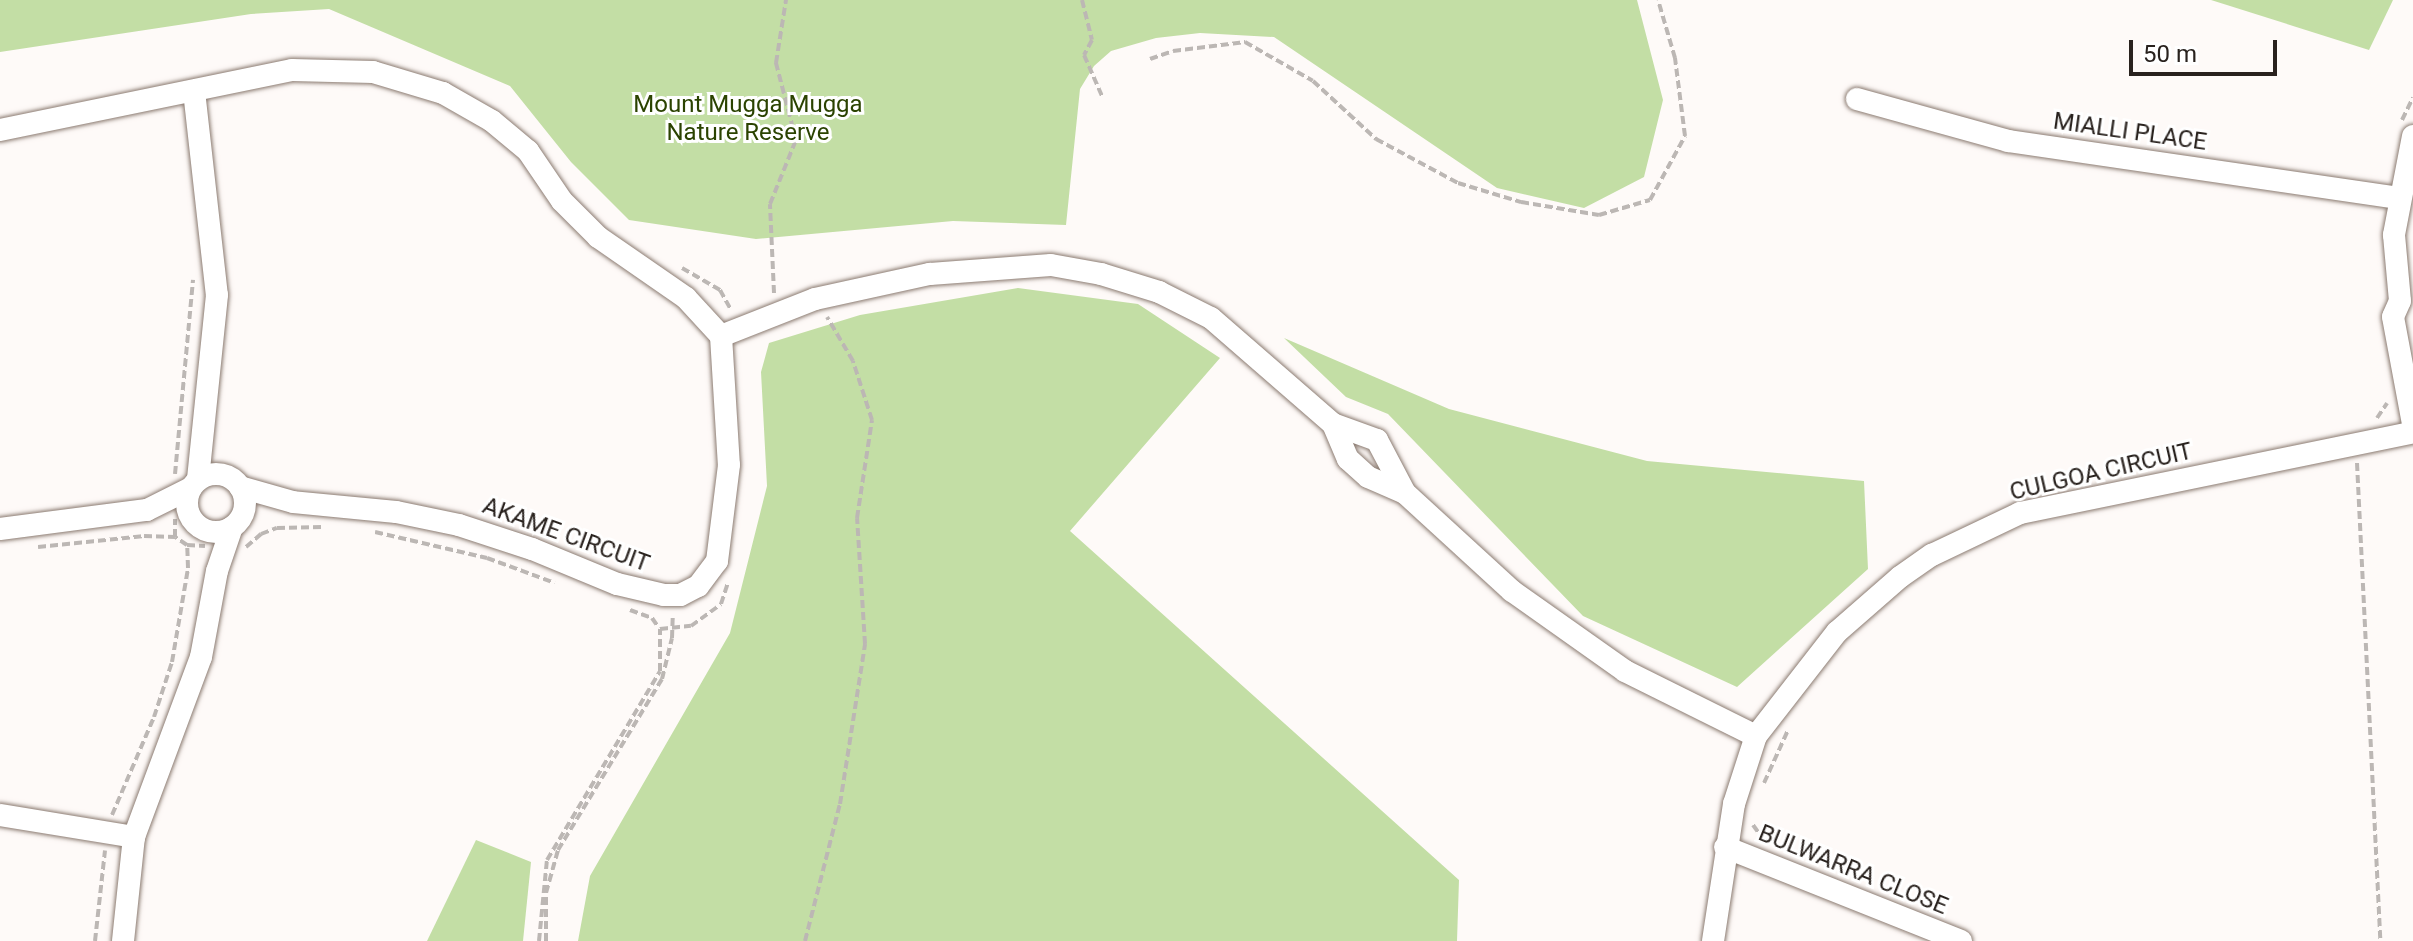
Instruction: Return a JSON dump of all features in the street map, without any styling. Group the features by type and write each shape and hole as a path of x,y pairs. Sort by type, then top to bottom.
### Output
{"street":[{"path":"0,130 292,70 373,72 443,93 492,121 528,151 562,201 598,237 730,325 775,303 815,299 930,274 1051,265 1101,274 1159,292 1211,318 1333,424 1377,440 1405,493"},
{"path":"123,941 134,837 201,657 217,571 200,520 217,295 194,91"},
{"name":"MIALLI PLACE","path":"1857,99 2008,141 2400,198"},
{"path":"2413,136 2394,235 2407,305 2393,317 2413,424"},
{"name":"AKAME CIRCUIT","path":"233,481 293,502 396,512 459,525 532,549 617,584 673,595 698,586 717,561 729,465 730,325"},
{"path":"1333,424 1348,459 1368,477 1405,493 1512,591 1625,671 1762,728"},
{"name":"CULGOA CIRCUIT","path":"1713,941 1734,804 1762,728 1837,632 1900,577 1932,555 2020,513 2413,432"},
{"path":"200,520 245,504 205,438"},
{"path":"200,520 207,475 233,481"},
{"name":"AKAME CIRCUIT","path":"0,529 147,510 200,520 293,502"},
{"path":"0,815 134,837"},
{"name":"BULWARRA CLOSE","path":"1725,847 1961,941"}],"path":[{"path":"775,303 770,204 796,140 776,63 786,0"},
{"path":"1082,0 1092,40 1084,55 1102,96"},
{"path":"1150,59 1173,51 1245,42 1313,81 1376,139 1458,183 1521,202 1599,215 1650,200 1685,136 1675,58 1658,0"},
{"path":"672,262 720,290 730,325"},
{"path":"95,941 108,833 172,662 188,568 200,520 179,405 193,279"},
{"path":"775,303 786,290"},
{"path":"805,941 840,804 865,644 857,518 872,420 853,361 815,299"},
{"path":"730,325 746,305"},
{"path":"2343,466 2358,463 2380,941"},
{"path":"27,547 144,536 200,520 249,547 261,534 277,528 337,528"},
{"path":"364,531 487,558 566,587"},
{"path":"660,629 691,626 721,604 729,577"},
{"path":"546,941 546,893 558,850 662,679 672,628 673,595"},
{"path":"539,941 547,860 660,671 660,629 652,618 623,608"},
{"path":"1759,796 1789,730 1762,728"},
{"path":"1753,819 1753,829 1767,844"}],"green space":[{"name":"Mount Mugga Mugga Nature Reserve","path":"0,0 1637,0 1663,100 1644,177 1584,208 1497,188 1274,37 1200,33 1156,38 1111,51 1094,66 1080,89 1066,225 953,221 756,239 629,220 571,162 510,86 329,9 251,14 0,52"},
{"path":"2211,0 2393,0 2369,50"},
{"path":"1018,288 1138,304 1220,358 1070,531 1459,880 1457,941 578,941 590,876 730,633 767,486 761,372 769,343 860,315"},
{"path":"1284,338 1449,409 1647,461 1864,481 1868,569 1737,687 1583,616 1388,414 1346,397"},
{"path":"476,840 531,862 523,941 427,941"}]}
